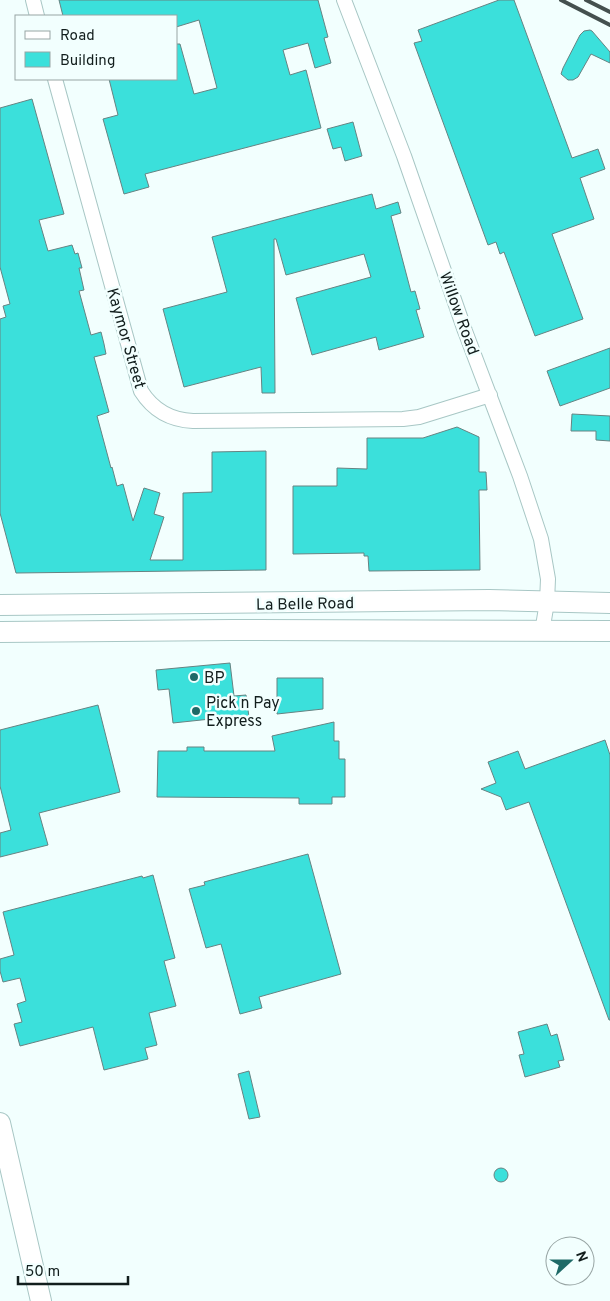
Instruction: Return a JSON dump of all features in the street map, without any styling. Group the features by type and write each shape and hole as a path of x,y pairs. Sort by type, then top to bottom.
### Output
{"main road":[{"name":"La Belle Road","path":"0,605 489,600 610,603"},
{"name":"La Belle Road","path":"0,632 232,630 610,632"},
{"path":"0,1123 41,1301"}],"street":[{"path":"33,0 37,15"},
{"name":"Willow Road","path":"344,0 404,156 541,540 548,578 547,602 542,632"},
{"name":"Kaymor Street","path":"55,80 141,391 148,402 156,409 180,420 192,421 403,419 490,395"}],"building":[{"path":"59,0 318,0 328,37 324,38 331,63 315,68 308,43 283,50 290,75 306,70 321,128 145,174 149,187 124,194 103,119 118,115 109,80 178,80 178,44 180,44 194,94 217,88 199,20 178,26 178,15 63,15"},
{"path":"499,0 514,0 572,158 598,149 605,169 580,178 594,219 552,234 583,319 535,336 504,252 500,254 496,242 488,245 414,43 422,41 418,30"},
{"path":"590,30 610,52 610,63 591,54 578,77 568,80 561,74 563,68 580,35 584,31"},
{"path":"32,99 64,214 39,220 48,251 72,245 75,254 78,253 82,268 79,268 84,290 79,291 91,335 101,332 106,354 94,357 109,412 97,416 117,486 123,484 133,521 144,488 160,493 154,514 164,517 150,560 183,560 183,493 212,492 212,452 266,451 266,570 16,573 0,513 0,319 6,317 3,306 10,304 0,267 0,108"},
{"path":"353,122 362,156 345,161 341,147 333,149 327,129"},
{"path":"372,194 376,209 398,202 401,213 391,216 411,292 415,291 420,309 416,310 424,337 379,350 376,337 312,355 296,298 371,277 364,254 286,275 276,239 274,239 275,393 262,393 261,367 184,387 163,309 227,292 212,237"},
{"path":"610,348 610,388 560,406 547,371"},
{"path":"572,414 610,416 610,441 596,440 596,431 571,431"},
{"path":"457,427 479,437 479,472 486,472 487,490 479,490 480,570 369,571 368,556 364,556 364,553 293,554 293,486 337,486 337,468 367,469 367,438 423,438"},
{"path":"230,663 234,696 246,695 249,717 173,723 169,689 158,690 156,670"},
{"path":"277,678 323,678 323,709 277,714"},
{"path":"98,705 120,792 39,813 48,845 0,857 0,833 11,830 0,786 0,730"},
{"path":"334,722 334,741 339,741 339,759 345,759 345,797 332,797 332,804 299,804 299,798 157,797 158,751 187,751 187,747 204,747 204,751 275,751 272,736"},
{"path":"605,740 610,755 610,1020 529,802 506,810 501,797 481,789 496,783 488,762 518,751 525,769"},
{"path":"308,854 341,974 259,997 262,1008 240,1014 221,944 206,948 189,889 205,885 204,882"},
{"path":"153,875 175,958 164,961 176,1006 149,1013 157,1045 145,1048 148,1059 104,1070 93,1027 20,1046 14,1024 22,1022 17,1004 26,1001 20,978 3,982 0,971 0,959 14,955 3,912 142,876 143,878"},
{"path":"547,1024 551,1036 557,1034 564,1060 558,1061 560,1067 525,1077 519,1055 524,1054 518,1032"},
{"path":"249,1071 260,1117 249,1119 238,1074"},
{"path":"501,1168 506,1170 508,1175 506,1180 501,1182 496,1180 494,1175 496,1170"}],"railway":[{"path":"561,0 610,25"},
{"path":"586,0 610,12"}],"place":[{"name":"BP","path":"194,677"},
{"name":"Pick n Pay Express","path":"196,711"}]}
